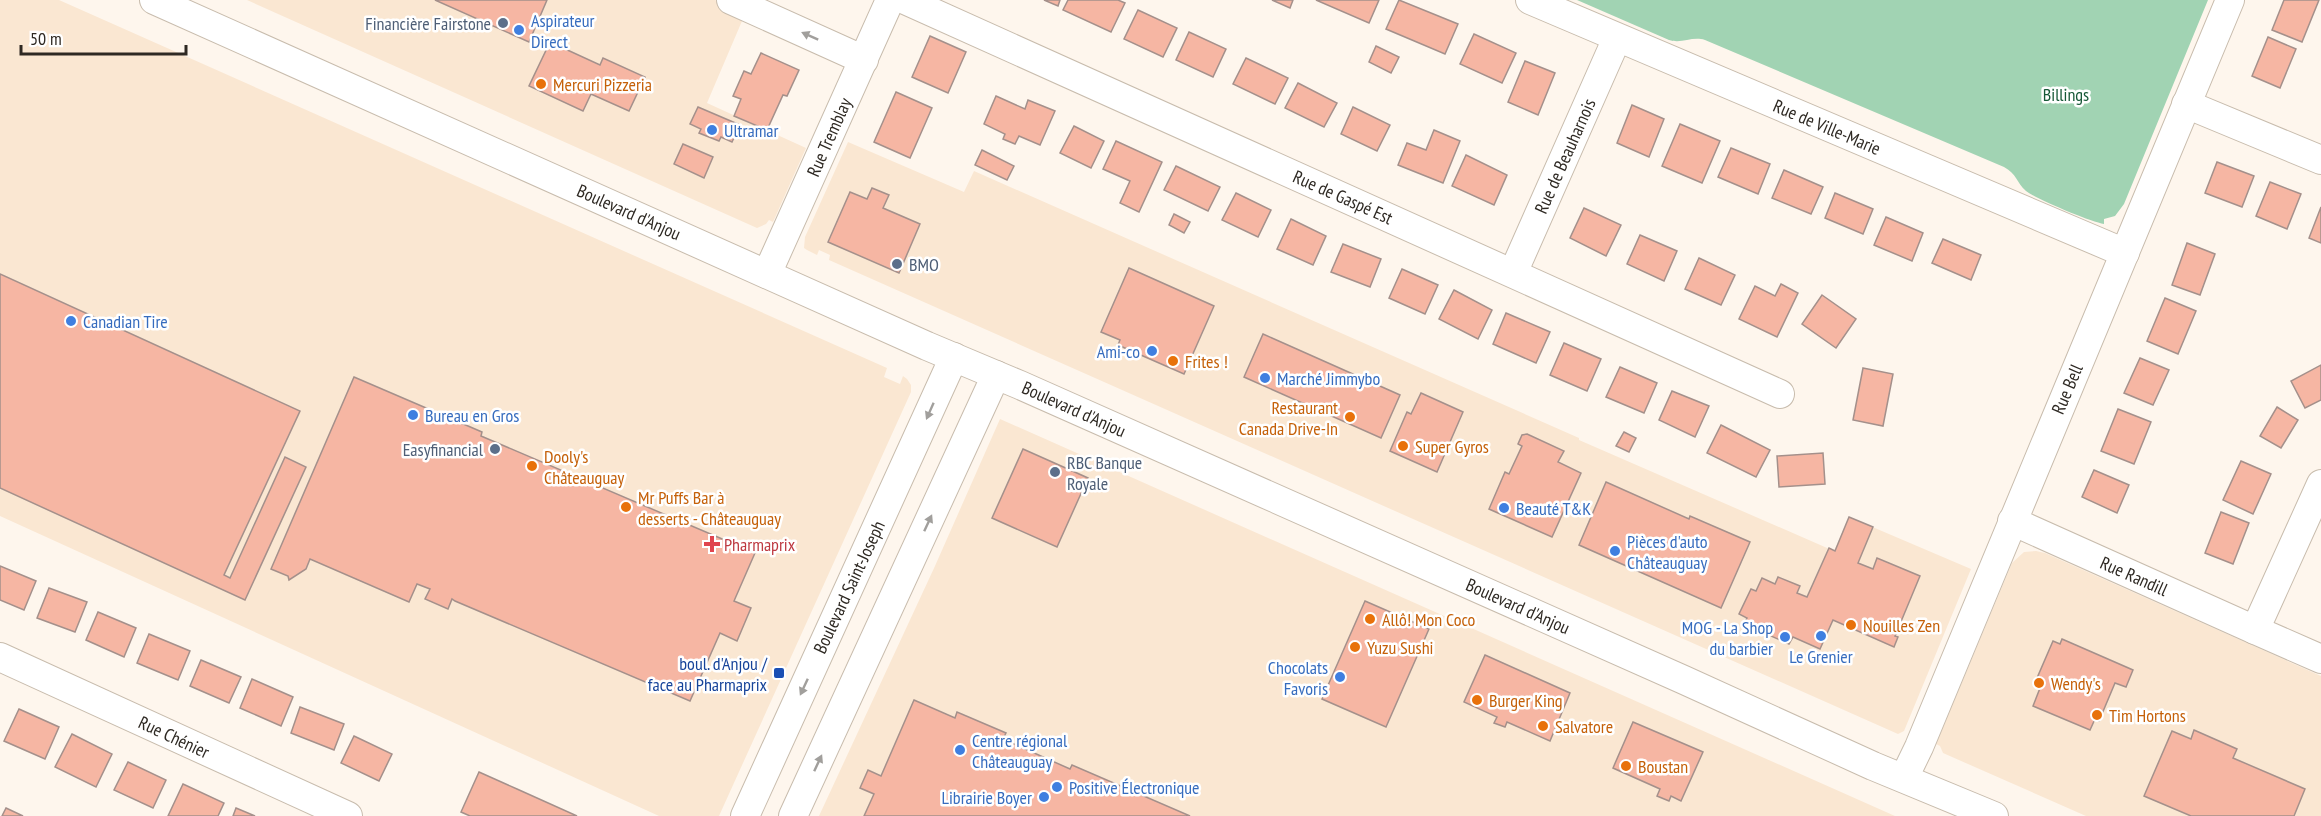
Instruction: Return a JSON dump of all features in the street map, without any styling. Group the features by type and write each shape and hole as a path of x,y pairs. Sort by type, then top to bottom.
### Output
{"street":[{"name":"Boulevard d'Anjou","path":"154,0 1873,766 1994,816"},
{"path":"731,0 864,60"},
{"name":"Rue Tremblay","path":"767,274 890,0"},
{"name":"Rue de Gaspé Est","path":"905,0 1780,394"},
{"name":"Rue de Ville-Marie","path":"1530,0 2125,253"},
{"name":"Rue Bell","path":"1904,778 2230,0"},
{"name":"Rue de Beauharnois","path":"1513,273 1617,38"},
{"path":"2186,104 2321,160"},
{"name":"Boulevard Saint-Joseph","path":"745,816 954,357"},
{"path":"794,816 996,375"},
{"path":"2255,630 2321,484"},
{"name":"Rue Randill","path":"2012,521 2321,659"},
{"path":"863,557 904,576"},
{"name":"Rue Chénier","path":"0,657 348,816"}],"shaded area":[{"path":"0,0 59,0 887,368 884,377 900,384 903,376 907,379 911,385 911,392 719,816 659,816 0,516"},
{"path":"247,0 715,0 745,14 707,103 806,148 773,222 769,220 757,228"},
{"path":"848,142 964,192 974,171 1834,551 1849,517 1971,569 1904,731 1898,734 829,260 830,255 819,250 817,255 807,250 804,248 805,237"},
{"path":"1000,419 1895,816 819,816 935,566"},
{"path":"2036,551 2321,676 2321,816 2086,816 1943,753 1940,746 1936,744 2012,563 2024,552"}],"green space":[{"name":"Billings","path":"1577,0 2208,0 2124,204 2115,216 2104,219 2104,224 2076,215 2032,195 2023,188 2012,172 2004,167 1705,40 1669,40"}],"building":[{"path":"435,0 547,0 529,42"},
{"path":"1044,0 1060,0 1058,6"},
{"path":"1068,0 1118,0 1125,3 1111,32 1063,10"},
{"path":"1272,0 1293,0 1290,8"},
{"path":"1316,0 1379,0 1369,23"},
{"path":"1399,0 1458,24 1445,54 1386,29"},
{"path":"2284,0 2319,0 2302,42 2272,30"},
{"path":"1138,10 1177,28 1163,57 1124,39"},
{"path":"1189,32 1226,49 1213,77 1176,60"},
{"path":"1474,34 1516,53 1502,83 1460,64"},
{"path":"930,36 966,52 948,93 912,77"},
{"path":"2268,37 2296,49 2280,88 2252,76"},
{"path":"550,42 600,65 603,58 645,77 629,111 591,94 583,111 529,86"},
{"path":"1376,46 1399,57 1391,73 1369,62"},
{"path":"761,53 799,70 787,96 783,95 767,130 734,116 741,99 733,96 744,71 751,74"},
{"path":"1246,58 1288,78 1275,104 1233,84"},
{"path":"1525,61 1555,73 1538,115 1508,102"},
{"path":"1298,83 1337,103 1324,127 1285,108"},
{"path":"896,92 932,108 910,158 874,142"},
{"path":"996,96 1025,109 1028,100 1055,111 1040,145 1019,136 1015,144 1003,139 1005,134 984,124"},
{"path":"1632,105 1664,119 1649,157 1617,143"},
{"path":"698,107 740,125 732,142 721,137 719,141 699,133 701,129 690,124"},
{"path":"1353,107 1390,125 1377,151 1341,134"},
{"path":"1680,124 1720,141 1702,183 1662,166"},
{"path":"1074,126 1104,141 1091,168 1060,153"},
{"path":"1434,130 1460,141 1443,183 1398,165 1407,143 1426,150"},
{"path":"1116,141 1162,162 1139,212 1120,203 1130,181 1103,169"},
{"name":"Ultramar","path":"683,144 713,157 704,178 674,164"},
{"path":"1731,148 1770,164 1758,194 1718,177"},
{"path":"982,150 1014,166 1007,180 975,165"},
{"path":"1466,155 1507,175 1494,205 1452,186"},
{"path":"2217,162 2254,176 2242,207 2205,193"},
{"path":"1176,166 1220,187 1208,211 1164,190"},
{"path":"1784,170 1823,187 1811,214 1772,198"},
{"path":"2270,182 2301,194 2287,229 2256,216"},
{"path":"872,188 889,195 883,208 920,224 899,273 828,242 850,192 867,199"},
{"path":"1236,193 1271,210 1258,237 1222,220"},
{"path":"1835,193 1873,209 1863,234 1825,218"},
{"path":"2321,207 2321,243 2309,238"},
{"path":"1584,208 1621,225 1606,256 1570,238"},
{"path":"1174,214 1190,222 1184,233 1169,225"},
{"path":"1886,217 1923,233 1912,261 1874,245"},
{"path":"1291,219 1326,236 1313,265 1277,249"},
{"path":"1640,235 1677,251 1664,281 1627,264"},
{"path":"1943,239 1981,255 1971,280 1932,263"},
{"path":"2187,243 2215,254 2200,295 2172,285"},
{"path":"1343,244 1381,259 1370,287 1331,272"},
{"path":"1699,258 1735,275 1721,305 1685,289"},
{"path":"1129,268 1214,306 1184,374 1118,345 1120,340 1101,332"},
{"path":"1402,269 1438,285 1425,314 1389,298"},
{"path":"0,274 300,411 224,575 230,578 285,457 306,467 245,600 0,488"},
{"path":"1781,284 1798,293 1777,337 1739,319 1755,286 1775,296"},
{"path":"1454,290 1492,310 1478,339 1439,319"},
{"path":"1822,295 1856,319 1836,348 1802,324"},
{"path":"2165,298 2196,311 2178,354 2147,341"},
{"path":"1506,313 1550,332 1536,363 1493,344"},
{"path":"1263,334 1400,395 1381,438 1244,377"},
{"path":"1564,343 1601,359 1587,391 1550,375"},
{"path":"2140,358 2169,370 2153,405 2124,393"},
{"path":"2321,365 2321,400 2305,408 2291,381"},
{"path":"1620,367 1657,383 1644,413 1606,397"},
{"path":"1863,368 1893,374 1883,426 1853,420"},
{"path":"354,377 482,432 481,436 755,553 734,601 751,608 737,641 720,633 690,701 452,599 448,609 425,599 430,589 417,584 409,602 310,559 306,569 289,580 288,576 271,569"},
{"path":"1672,391 1709,406 1695,437 1659,420"},
{"path":"1421,393 1463,412 1437,472 1390,451 1407,412 1411,414"},
{"path":"2277,407 2298,420 2281,448 2260,436"},
{"path":"2118,409 2151,422 2134,464 2101,451"},
{"path":"1721,425 1770,450 1756,477 1707,453"},
{"path":"1624,432 1636,438 1629,452 1616,446"},
{"path":"1527,434 1564,451 1558,462 1581,473 1552,537 1489,509 1505,472 1509,474 1522,446 1518,444 1522,435"},
{"path":"1023,449 1088,478 1057,547 992,518"},
{"path":"1823,453 1825,484 1779,487 1777,456"},
{"path":"2241,461 2271,474 2253,514 2223,500"},
{"path":"2094,470 2129,485 2117,513 2082,497"},
{"path":"1606,482 1689,519 1690,516 1750,542 1721,608 1579,545"},
{"path":"2221,512 2249,523 2233,564 2205,553"},
{"path":"1849,517 1873,527 1858,563 1873,569 1877,558 1920,576 1895,636 1898,637 1894,647 1833,620 1820,649 1793,637 1789,644 1744,624 1747,618 1739,614 1751,589 1756,591 1762,578 1775,584 1778,577 1800,586 1797,593 1807,597 1829,548 1835,551"},
{"path":"0,566 36,581 24,610 0,600"},
{"path":"49,588 87,602 75,632 37,618"},
{"path":"1365,601 1429,629 1386,727 1322,699"},
{"path":"98,612 136,628 124,657 86,640"},
{"path":"149,634 190,651 178,680 137,663"},
{"path":"2062,639 2133,670 2126,687 2115,683 2099,721 2095,719 2090,730 2033,706 2040,688 2034,685 2053,641 2060,644"},
{"path":"1485,655 1570,693 1550,741 1507,722 1505,727 1494,723 1497,717 1464,702"},
{"path":"201,660 241,677 229,703 190,686"},
{"path":"252,679 293,697 281,726 240,708"},
{"name":"Centre régional Châteauguay","path":"914,700 955,718 957,712 1006,733 1003,739 1070,769 1072,765 1190,816 864,816 874,794 860,788 868,770 881,776"},
{"path":"300,707 344,724 334,750 291,733"},
{"path":"19,709 59,727 45,759 4,741"},
{"path":"1633,722 1703,752 1681,801 1671,796 1669,801 1657,796 1660,789 1613,768"},
{"path":"2194,730 2237,749 2233,758 2305,789 2294,816 2191,816 2144,796 2172,731 2191,739"},
{"path":"72,734 112,754 96,787 55,767"},
{"path":"354,736 392,754 379,781 341,763"},
{"path":"128,762 166,780 153,808 114,790"},
{"path":"479,772 577,816 470,816 461,812"},
{"path":"183,784 224,803 218,816 168,816"},
{"path":"6,808 23,816 2,816"},
{"path":"236,808 255,816 233,816"}],"place":[{"name":"Financière Fairstone","path":"503,23"},
{"name":"Aspirateur Direct","path":"519,30"},
{"name":"Mercuri Pizzeria","path":"541,84"},
{"name":"Ultramar","path":"712,130"},
{"name":"BMO","path":"897,264"},
{"name":"Canadian Tire","path":"71,321"},
{"name":"Ami-co","path":"1152,351"},
{"name":"Frites !","path":"1173,361"},
{"name":"Marché Jimmybo","path":"1265,378"},
{"name":"Bureau en Gros","path":"413,415"},
{"name":"Restaurant Canada Drive-In","path":"1350,417"},
{"name":"Super Gyros","path":"1403,446"},
{"name":"Easyfinancial","path":"495,449"},
{"name":"Dooly's Châteauguay","path":"532,466"},
{"name":"RBC Banque Royale","path":"1055,472"},
{"name":"Mr Puffs Bar à desserts - Châteauguay","path":"626,507"},
{"name":"Beauté T&K","path":"1504,508"},
{"name":"Pharmaprix","path":"712,544"},
{"name":"Pièces d'auto Châteauguay","path":"1615,551"},
{"name":"Allô! Mon Coco","path":"1370,619"},
{"name":"Nouilles Zen","path":"1851,625"},
{"name":"Le Grenier","path":"1821,636"},
{"name":"MOG - La Shop du barbier","path":"1785,637"},
{"name":"Yuzu Sushi","path":"1355,647"},
{"name":"boul. d'Anjou / face au Pharmaprix","path":"779,673"},
{"name":"Chocolats Favoris","path":"1340,677"},
{"name":"Wendy's","path":"2039,683"},
{"name":"Burger King","path":"1477,700"},
{"name":"Tim Hortons","path":"2097,715"},
{"name":"Salvatore","path":"1543,726"},
{"name":"Centre régional Châteauguay","path":"960,750"},
{"name":"Boustan","path":"1626,766"},
{"name":"Positive Électronique","path":"1057,787"},
{"name":"Librairie Boyer","path":"1044,797"}]}
